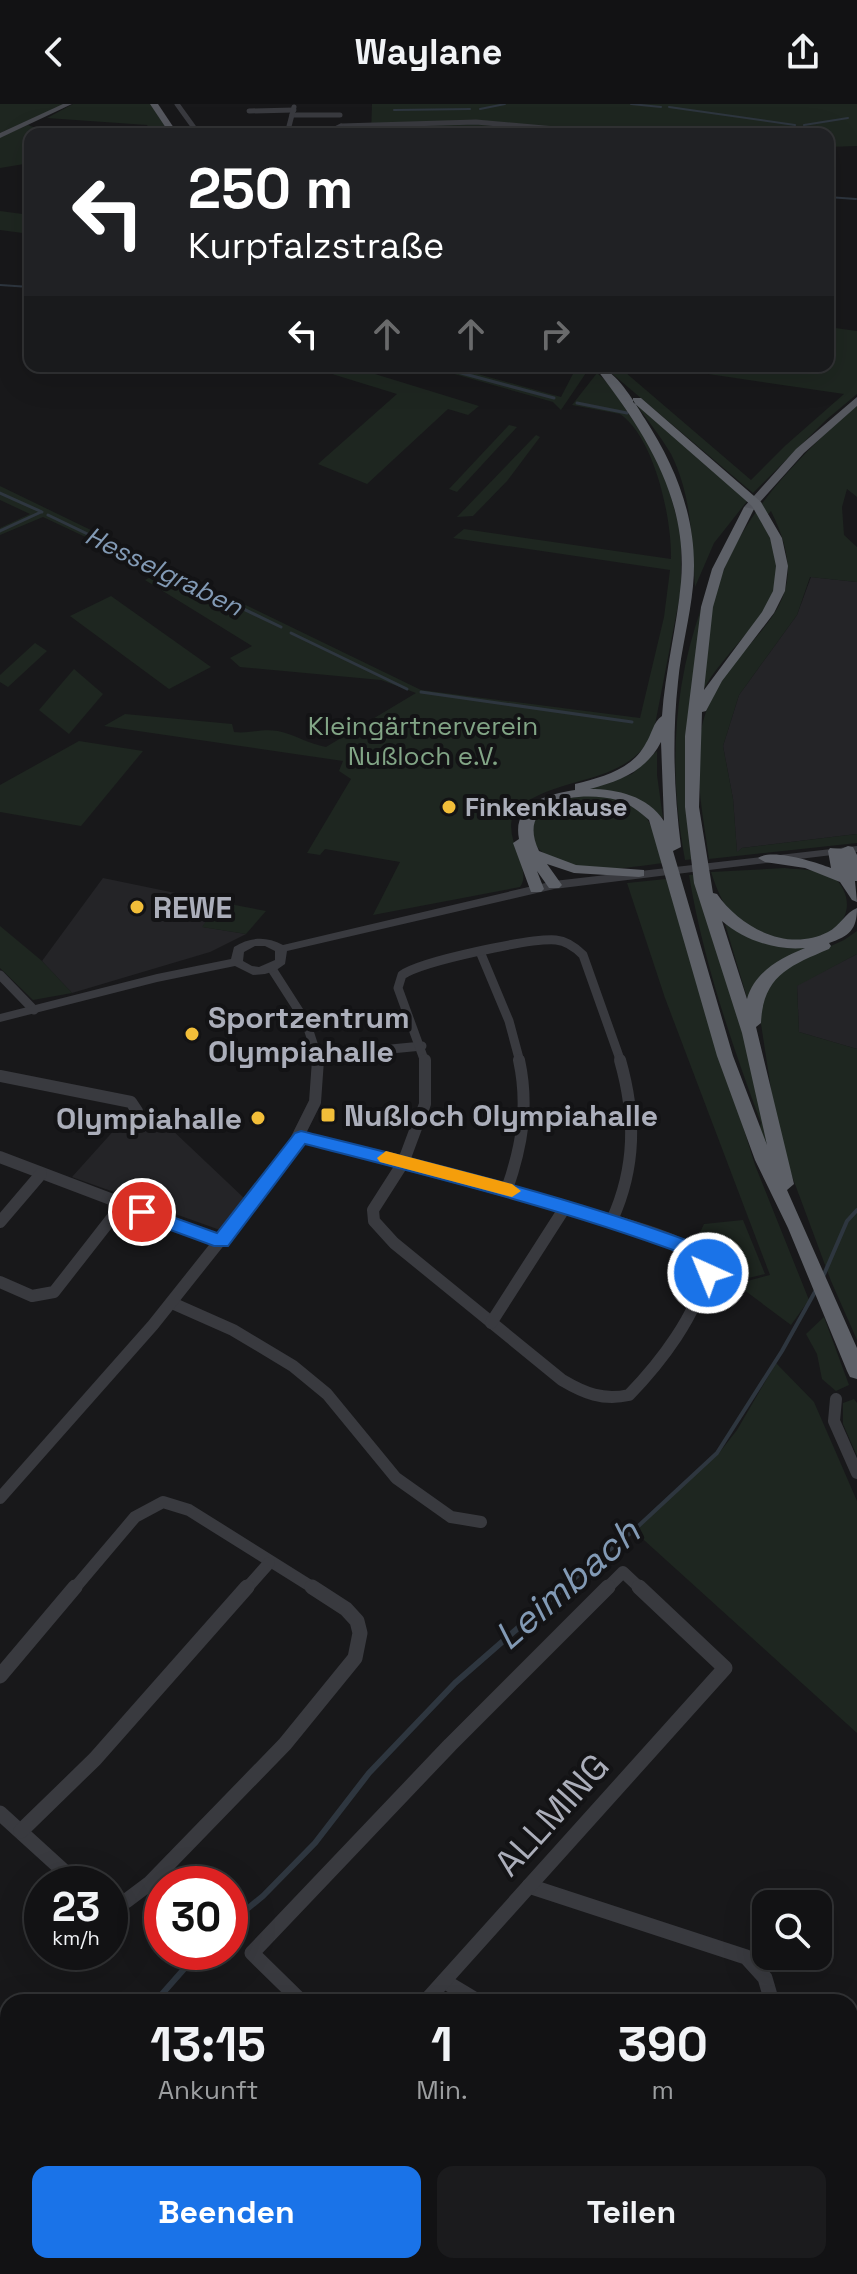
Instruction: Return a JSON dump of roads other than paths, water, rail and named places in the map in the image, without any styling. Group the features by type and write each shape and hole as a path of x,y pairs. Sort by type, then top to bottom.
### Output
{"highway":[{"path":"602,372 650,432 674,485 683,517 688,567 670,694 668,784 674,845 687,921"},
{"path":"604,372 739,486 757,504 777,537 783,566 777,597 753,634 708,690 692,736"},
{"path":"673,671 704,578 717,553 748,509"},
{"path":"748,509 735,529 710,592 692,736 692,807 702,883 750,1033 771,1134 797,1228 857,1371"},
{"path":"536,889 519,838 519,824 527,810 554,794 612,778 637,765 656,742 670,694"},
{"path":"554,885 526,838 525,826 533,811 547,801 568,794 595,792 630,800 656,819 725,1056 764,1160 797,1228"},
{"path":"847,850 837,865 853,878 857,897"},
{"path":"535,854 574,869 643,873"},
{"path":"765,858 825,869 853,878"},
{"path":"702,883 729,920 755,935 772,940 793,943 832,937 843,932 857,913"},
{"path":"750,1033 752,1007 766,978 788,961 842,938 857,926"}],"main road":[{"path":"0,136 69,104"},
{"path":"154,104 170,128"},
{"path":"748,509 800,451 857,400"}],"street":[{"path":"177,104 194,128"},
{"path":"339,104 341,126 476,122 544,128"},
{"path":"249,111 294,109 340,115"},
{"path":"237,962 236,953 248,943 267,942 281,949 554,885 847,850"},
{"path":"301,1137 404,1162 507,1189 612,1220 690,1249 701,1258 708,1273 706,1283 677,1331 629,1395 605,1399 589,1396 562,1380 394,1243 374,1221 373,1210 404,1162 425,1104 426,1064 398,981 412,969 549,939 568,943 583,955 620,1057 629,1098 631,1158 627,1181 612,1220"},
{"path":"0,1018 157,978 237,962 251,971 272,969 283,958 281,949"},
{"path":"481,954 500,993 521,1064 524,1105 522,1142 507,1189"},
{"path":"0,1498 124,1363 301,1137 319,1088 319,1056 302,1015 272,969"},
{"path":"0,975 34,1010"},
{"path":"319,1056 422,1046"},
{"path":"0,1076 131,1102 137,1111"},
{"path":"0,1157 221,1241"},
{"path":"0,1222 41,1174"},
{"path":"0,1282 32,1296 54,1292 122,1205"},
{"path":"491,1323 566,1206"},
{"path":"172,1303 233,1330 293,1366 327,1394 396,1478 451,1517 481,1522"},
{"path":"836,1399 834,1421 857,1473"},
{"path":"4,1666 135,1517 163,1502 189,1510 351,1615 360,1633 355,1658 285,1744 172,1861 128,1899"},
{"path":"21,1831 95,1759 269,1563"},
{"name":"ALLMING","path":"294,1994 252,1953 450,1745 623,1572 725,1668 432,1994"},
{"path":"3,1820 21,1831 59,1866"},
{"path":"529,1886 746,1957 765,1978 770,1994"},
{"path":"444,1981 466,1994"}],"waterway":[{"path":"480,109 505,104"},
{"path":"631,104 661,107"},
{"path":"669,107 795,125"},
{"path":"394,110 470,109"},
{"path":"804,125 848,118"},
{"path":"834,197 856,199"},
{"path":"0,285 24,287"},
{"path":"457,372 554,398"},
{"path":"577,403 627,413"},
{"name":"Hesselgraben","path":"0,493 42,512"},
{"path":"0,531 41,512"},
{"name":"Hesselgraben","path":"48,515 281,627"},
{"name":"Hesselgraben","path":"291,633 407,689"},
{"name":"Hesselgraben","path":"421,692 632,722"},
{"name":"Leimbach","path":"822,1279 847,1221 857,1210"},
{"name":"Leimbach","path":"562,1589 633,1531 717,1453 782,1351 816,1290"},
{"name":"Leimbach","path":"248,1908 315,1843 369,1773 455,1683 565,1587"},
{"name":"Leimbach","path":"162,1994 183,1970"}],"place":[{"name":"Finkenklause","path":"449,807"},
{"name":"REWE","path":"137,907"},
{"name":"Sportzentrum Olympiahalle","path":"192,1034"},
{"name":"Nußloch Olympiahalle","path":"328,1115"},
{"name":"Olympiahalle","path":"258,1118"}],"park label":[{"name":"Kleingärtnerverein Nußloch e.V.","path":"423,741"}]}
